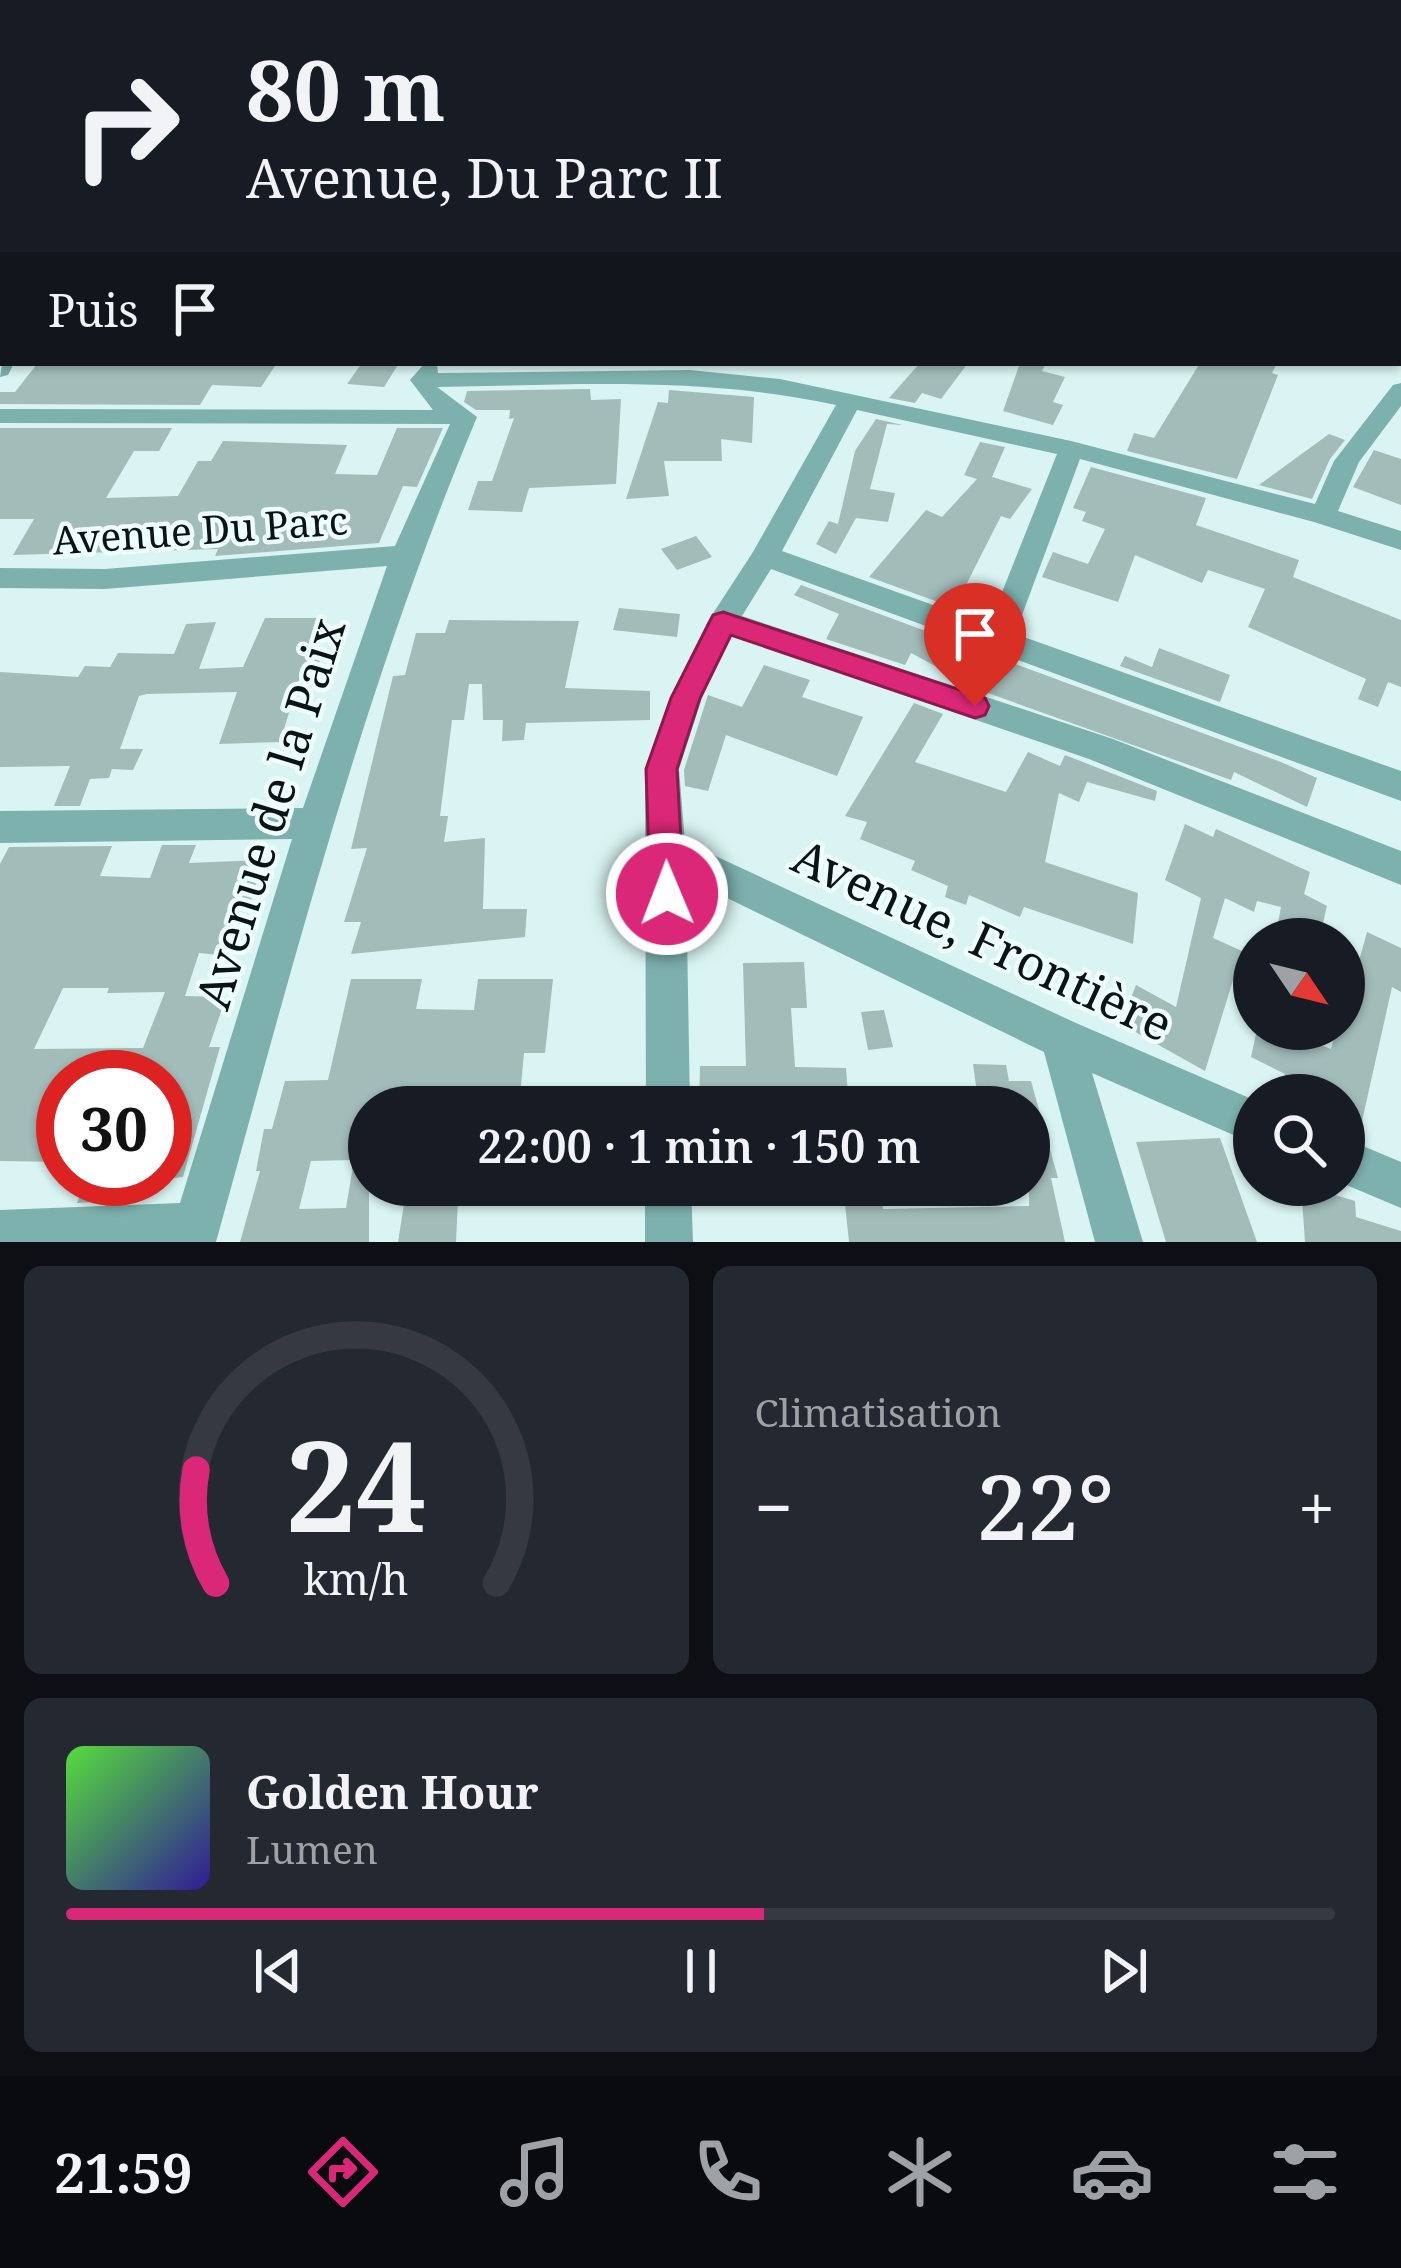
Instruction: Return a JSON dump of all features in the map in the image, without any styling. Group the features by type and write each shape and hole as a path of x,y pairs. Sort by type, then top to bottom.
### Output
{"street":[{"path":"465,417 440,407 428,372 690,377 780,386 1071,449 1323,515 1401,541"},
{"path":"1323,515 1347,461 1401,390"},
{"path":"668,1086 662,769 686,698 723,622 850,401"},
{"path":"0,416 465,417"},
{"name":"Avenue de la Paix","path":"194,1234 315,823 405,554 465,417"},
{"path":"998,640 1071,449"},
{"name":"Avenue Du Parc","path":"0,578 105,579 405,554"},
{"path":"765,556 1401,786"},
{"path":"723,622 1101,749 1401,868"},
{"path":"0,826 315,823"},
{"name":"Avenue, Frontière","path":"667,851 1061,1038 1233,1113"},
{"path":"1061,1038 1119,1242"},
{"path":"1365,1169 1401,1185"},
{"path":"668,1206 669,1242"},
{"path":"0,1234 194,1234"}],"building":[{"path":"35,366 275,366 261,387 212,385 200,405 0,404 0,392 15,392"},
{"path":"360,366 397,366 384,387 347,384"},
{"path":"917,366 966,366 941,399 922,393 915,403 889,398"},
{"path":"1019,366 1044,366 1042,371 1065,377 1053,402 1063,405 1053,425 1003,411"},
{"path":"1198,366 1276,366 1272,373 1278,375 1237,479 1127,451 1134,433 1154,438"},
{"path":"590,389 591,400 621,399 616,484 529,488 522,512 468,510 478,481 492,481 514,418 509,419 510,410 476,410 464,402 467,391"},
{"path":"669,390 754,397 752,443 721,439 722,461 664,461 669,496 626,499 658,402 668,403"},
{"path":"876,419 903,425 887,424 870,489 895,493 888,522 856,518 836,554 816,544 829,521 838,524 855,451"},
{"path":"0,428 172,428 159,451 134,451 106,498 178,496 198,461 211,461 223,441 347,445 335,474 377,475 397,428 443,428 417,487 403,486 379,543 215,556 218,549 13,555 34,519 0,519"},
{"path":"1329,434 1345,440 1330,459 1312,499 1259,485"},
{"path":"980,442 1005,447 992,477 1032,489 1010,519 1001,516 966,585 983,590 974,615 869,577 926,510 942,517 977,479 964,475"},
{"path":"1374,450 1401,459 1401,505 1353,487"},
{"path":"1091,467 1206,498 1196,525 1299,560 1293,577 1401,620 1401,687 1388,682 1378,707 1358,699 1366,679 1248,627 1265,589 1208,570 1202,583 1135,555 1118,602 1042,577 1053,552 1088,564 1105,529 1082,521 1086,512 1073,508"},
{"path":"696,536 712,557 677,570 661,549"},
{"path":"801,585 1281,762 1317,778 1307,807 1234,772 1231,780 982,691 911,653 905,665 826,639 839,614 794,595"},
{"path":"619,608 680,614 677,637 613,630"},
{"path":"265,618 319,618 306,652 323,652 313,680 299,680 280,742 219,744 237,692 147,694 139,696 120,749 143,749 133,770 112,769 109,778 90,779 80,806 54,806 70,766 0,767 0,672 78,677 85,666 110,667 118,653 174,654 186,624 216,622 199,669 243,667"},
{"path":"449,620 579,621 565,688 650,691 650,720 526,723 524,740 502,741 503,720 483,720 482,684 469,684 464,720 452,720 440,816 448,816 444,842 485,838 483,909 527,909 525,937 351,954 361,922 344,922 367,848 351,849 393,676 405,675 416,633 445,633"},
{"path":"1159,648 1230,675 1220,702 1120,666 1125,656 1152,667"},
{"path":"764,665 810,680 802,697 863,717 837,776 726,735 708,791 685,786 684,770 708,695 742,707"},
{"path":"914,703 943,714 915,762 1006,792 1028,752 1060,766 1065,755 1157,791 1155,801 1087,782 1079,802 1059,793 1045,862 1138,893 1133,944 1024,907 1020,917 969,895 966,905 945,897 948,886 911,870 915,861 860,839 867,822 845,816"},
{"path":"1185,824 1213,837 1216,829 1310,872 1304,894 1327,906 1324,918 1279,918 1281,907 1257,901 1254,912 1225,898 1213,938 1233,947 1233,980 1205,1071 1121,1024 1136,985 1176,1007 1201,898 1165,880"},
{"path":"162,845 196,845 189,863 263,860 250,904 238,905 219,955 199,953 185,996 226,997 209,1047 220,1047 192,1145 192,1050 36,1050 36,1162 0,1161 0,864 9,847 112,846 100,876 150,878","holes":["63,988 109,988 107,993 165,992 143,1048 34,1049"]},
{"path":"1367,932 1401,948 1401,992 1392,987 1365,1108 1365,1074 1285,1074 1251,1057 1252,1050 1365,1050"},
{"path":"804,962 807,1008 791,1008 795,1067 846,1068 847,1086 700,1086 700,1066 746,1066 743,963"},
{"path":"351,979 422,979 416,1009 474,1010 478,979 553,979 545,1053 524,1053 521,1086 348,1086 348,1160 311,1161 299,1209 346,1208 348,1196 348,1206 369,1206 369,1242 240,1242 260,1171 256,1171 264,1129 272,1129 285,1081 328,1080"},
{"path":"884,1010 893,1047 868,1050 861,1012"},
{"path":"973,1064 1006,1065 1009,1081 1031,1081 1032,1086 976,1086"},
{"path":"1220,1138 1233,1175 1233,1206 1244,1206 1257,1242 1166,1242 1136,1142"},
{"path":"1050,1149 1058,1178 1051,1178 1065,1242 849,1242 845,1206 1050,1206"},
{"path":"404,1206 458,1206 456,1242 398,1242"},
{"path":"1302,1206 1355,1206 1356,1217 1401,1231 1401,1242 1305,1242"}],"route":[{"path":"667,894 662,769 686,698 723,622 975,706"}]}
